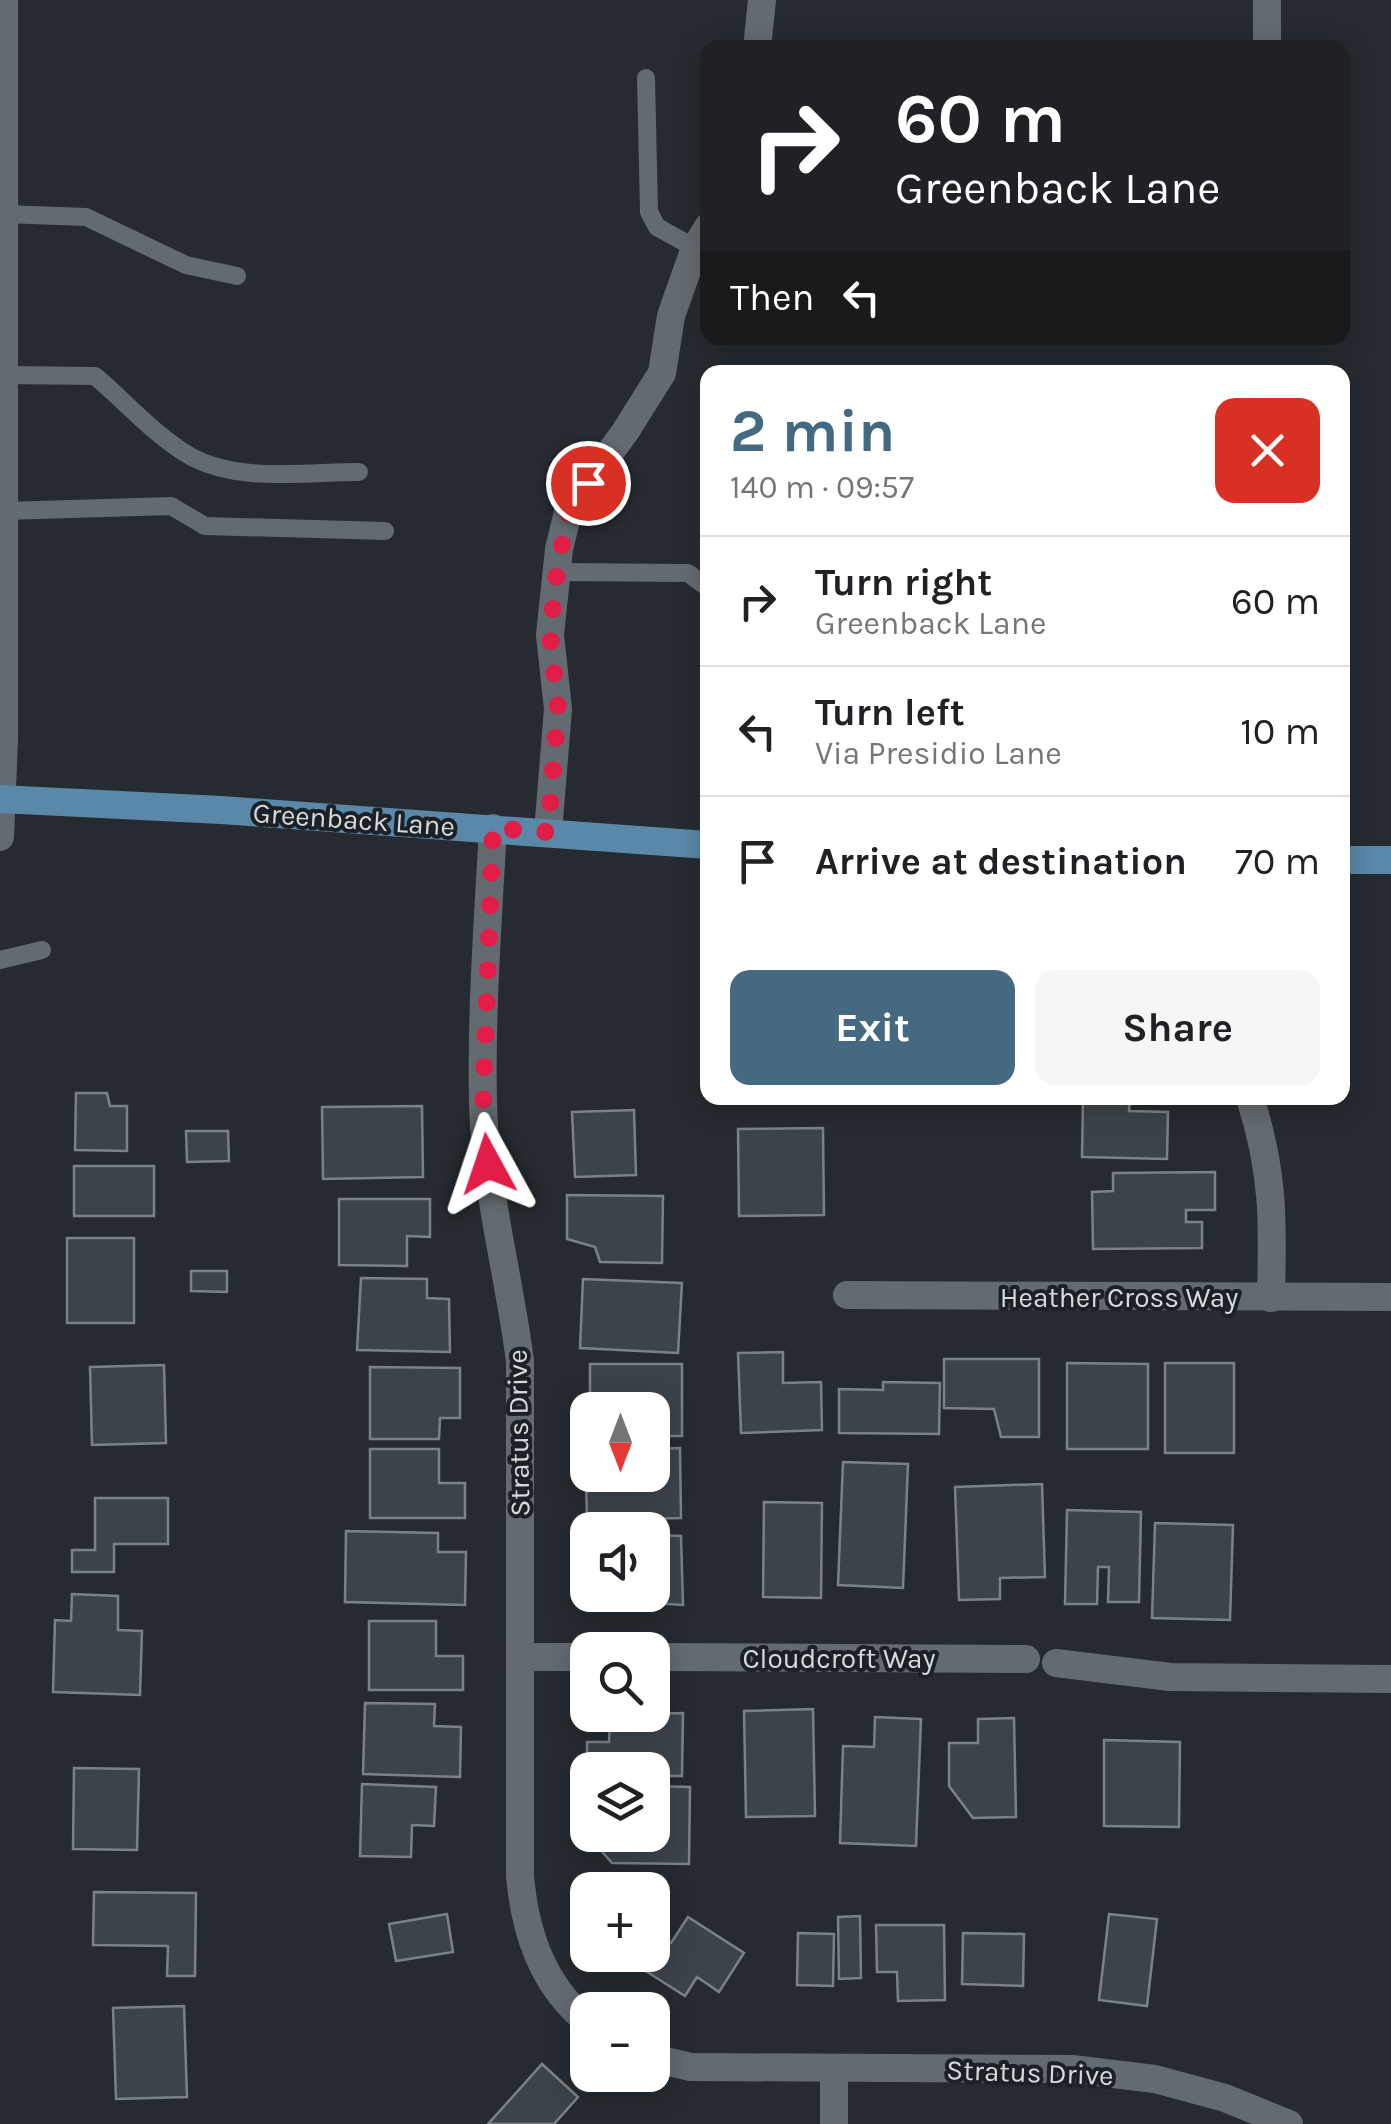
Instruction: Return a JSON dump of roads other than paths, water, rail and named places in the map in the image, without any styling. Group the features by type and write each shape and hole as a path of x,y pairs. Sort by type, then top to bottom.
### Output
{"main road":[{"name":"Greenback Lane","path":"1,800 493,828 700,844"},
{"path":"1350,860 1391,860"}],"street":[{"path":"0,837 4,0"},
{"path":"758,40 762,0"},
{"path":"1267,0 1268,40"},
{"path":"548,832 558,708 550,635 569,508 625,432 662,373 671,316 700,241"},
{"name":"Stratus Drive","path":"493,828 483,1104 491,1194 511,1291 520,1361 520,1876 524,1916 534,1948 552,1983 570,2002"},
{"path":"1252,1105 1266,1147 1273,1203 1271,1298"},
{"name":"Heather Cross Way","path":"848,1295 1391,1297"},
{"path":"520,1656 570,1657"},
{"name":"Cloudcroft Way","path":"670,1657 1026,1659"},
{"path":"1056,1663 1170,1677 1391,1679"},
{"name":"Stratus Drive","path":"670,2062 691,2067 1072,2069 1154,2079 1222,2111 1288,2124"},
{"path":"834,2068 834,2124"}],"lane":[{"path":"646,78 649,212 657,226 700,238"},
{"path":"4,214 86,217 186,265 237,276"},
{"path":"4,375 95,376 164,438 192,457 232,471 359,472"},
{"path":"4,511 171,506 205,526 385,532"},
{"path":"557,572 688,574 700,582"},
{"path":"0,960 42,950"}]}
